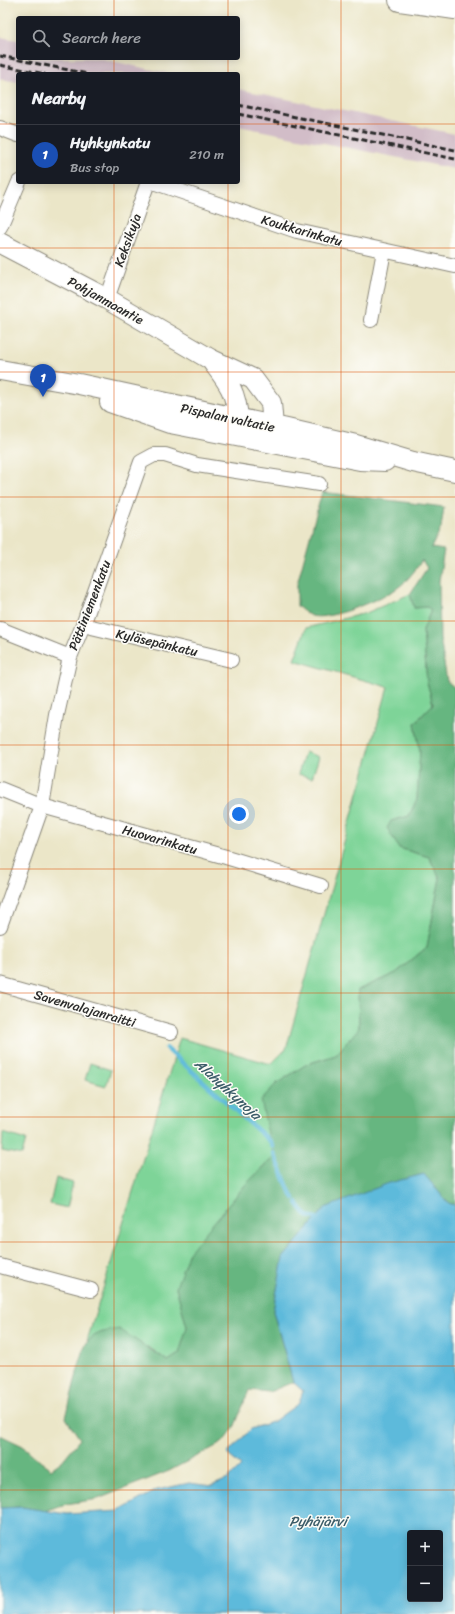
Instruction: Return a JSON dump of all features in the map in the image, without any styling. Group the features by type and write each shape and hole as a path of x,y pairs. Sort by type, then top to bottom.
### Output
{"highway":[{"path":"400,0 455,8"}],"main road":[{"name":"Pohjanmaantie","path":"0,243 106,299 210,359 253,379 271,403 273,426"},
{"name":"Pohjanmaantie","path":"210,359 233,391 237,402 238,419"},
{"name":"Pispalan valtatie","path":"0,370 79,384 273,426 356,445 413,462 455,471"},
{"path":"79,384 113,404 170,423 360,460 413,462"}],"street":[{"path":"0,128 16,134"},
{"path":"0,227 18,184"},
{"name":"Keksikuja","path":"106,299 147,184"},
{"name":"Koukkarinkatu","path":"159,184 297,231 455,266"},
{"path":"371,320 384,251"},
{"name":"Pättiniemenkatu","path":"0,926 42,806 57,715 70,657 83,625 141,462 154,455 165,455 197,465 319,484"},
{"name":"Kyläsepänkatu","path":"83,625 231,660"},
{"path":"0,628 70,657"},
{"name":"Huovarinkatu","path":"0,789 42,806 226,857 321,886"},
{"name":"Savenvalajanraitti","path":"0,984 171,1032"},
{"path":"0,1266 91,1290"}],"shaded area":[{"path":"0,37 16,40 16,60 107,60 162,72 16,72 16,82 0,79"},
{"path":"240,89 455,134 455,169 240,126"}],"green space":[{"path":"322,492 444,507 441,528 431,548 444,550 439,581 440,638 447,681 455,688 455,1205 448,1203 423,1174 325,1208 283,1258 273,1311 293,1382 269,1392 249,1390 234,1428 222,1443 169,1471 98,1499 66,1504 44,1511 22,1507 0,1508 0,1435 23,1446 51,1469 62,1461 80,1439 66,1418 82,1354 85,1346 91,1338 102,1332 119,1329 168,1361 179,1354 187,1327 176,1287 189,1252 246,1184 275,1156 268,1134 261,1100 276,1084 307,1064 336,1055 359,1028 358,990 396,973 427,947 440,878 429,857 399,848 387,828 391,821 409,816 417,799 420,751 415,723 433,704 427,682 423,630 431,610 427,607 414,608 410,594 427,568 422,560 402,585 393,591 353,609 320,617 312,616 304,612 297,606 297,584"},
{"path":"410,594 414,608 427,607 431,610 423,630 427,682 433,704 415,723 420,751 417,799 409,816 391,821 399,848 429,857 440,878 427,947 396,973 358,990 359,1028 336,1055 307,1064 276,1084 268,1134 275,1156 246,1184 176,1287 187,1327 179,1354 168,1361 150,1348 102,1332 87,1341 180,1038 271,1064 286,1049 388,687 294,660 306,628 366,613"},
{"path":"305,752 319,757 312,778 298,774"},
{"path":"90,1063 111,1070 106,1086 85,1080"},
{"path":"3,1133 26,1140 22,1155 2,1151"},
{"path":"56,1178 73,1183 67,1208 50,1204"}],"water":[{"name":"Pyhäjärvi","path":"424,1174 448,1203 455,1205 455,1614 0,1614 0,1508 22,1507 67,1514 119,1511 157,1490 189,1483 211,1486 228,1479 241,1466 227,1454 251,1429 274,1421 299,1403 303,1391 293,1382 273,1311 283,1258 325,1208 389,1183"}],"waterway":[{"name":"Alahyhkynoja","path":"166,1048 271,1142 273,1147"},
{"name":"Alahyhkynoja","path":"274,1153 290,1192 294,1198"},
{"name":"Alahyhkynoja","path":"297,1203 307,1216 316,1218"}],"railway":[{"path":"0,56 16,59"},
{"path":"20,60 78,72"},
{"path":"0,65 35,72"},
{"path":"240,105 455,150"},
{"path":"240,114 455,159"}],"place":[{"name":"Hyhkynkatu","path":"43,397"}]}
